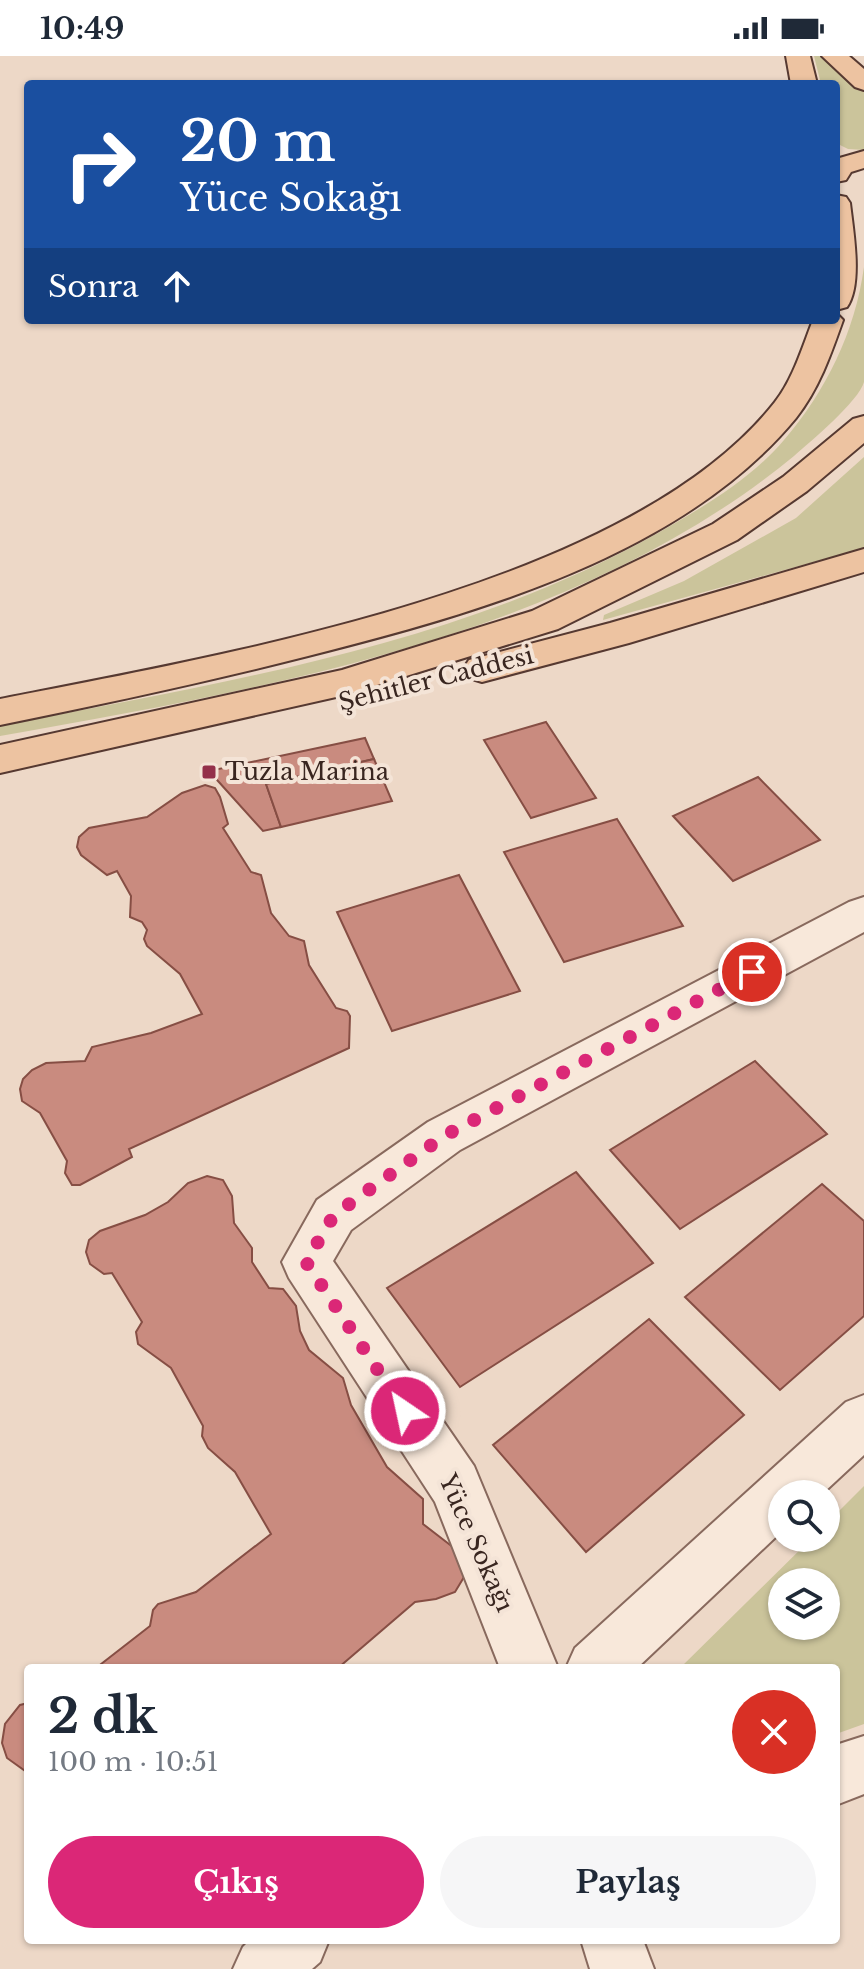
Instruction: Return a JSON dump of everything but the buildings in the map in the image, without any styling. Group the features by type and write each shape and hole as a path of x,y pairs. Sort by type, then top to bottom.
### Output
{"main road":[{"path":"798,56 803,80"},
{"path":"834,56 864,82"},
{"path":"840,168 864,159"},
{"path":"0,712 116,689 356,632 467,598 550,568 634,528 694,491 746,451 785,410 812,365 827,324"},
{"path":"0,759 345,682 545,620 725,532 795,484 864,426"},
{"name":"Şehitler Caddesi","path":"0,759 344,703 616,634 862,564"}],"street":[{"name":"Yüce Sokağı","path":"527,1664 455,1485 306,1262 334,1215 444,1136 864,913"},
{"path":"799,1480 864,1420"},
{"path":"599,1664 768,1509"},
{"path":"840,1774 864,1765"},
{"path":"265,1969 293,1944"},
{"path":"613,1944 622,1969"}],"shaded area":[{"path":"814,56 824,56 864,92 864,150 840,145 840,80 820,80"},
{"path":"864,267 864,382 853,400 794,456 708,517 616,569 518,611 416,645 312,674 103,718 0,736 0,726 253,675 421,632 502,605 581,572 658,533 741,480 771,454 799,421 825,381 846,337"},
{"path":"864,457 864,548 603,620 604,615 684,581 796,518"},
{"path":"864,1486 864,1724 840,1733 840,1664 684,1664 768,1581 768,1640 840,1640 840,1568 782,1568 798,1552 840,1552 840,1510"}],"place":[{"name":"Tuzla Marina","path":"209,772"}],"route":[{"path":"405,1411 306,1262 334,1215 444,1136 752,972"}]}
